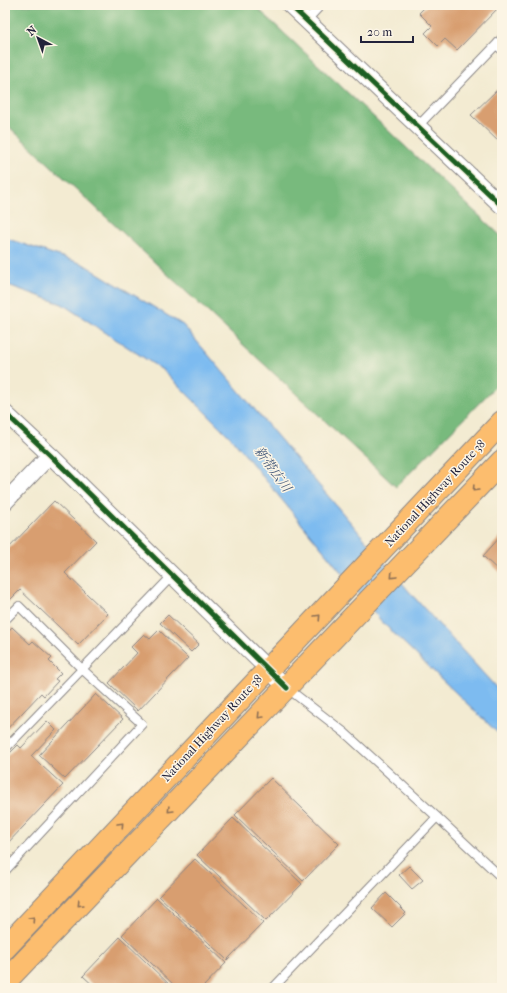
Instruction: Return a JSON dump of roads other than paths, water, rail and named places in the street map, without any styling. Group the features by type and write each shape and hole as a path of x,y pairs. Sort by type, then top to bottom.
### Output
{"highway":[{"name":"National Highway Route 38","path":"5,948 502,422"},
{"path":"5,982 502,461"}],"street":[{"path":"290,5 502,206"},
{"path":"5,413 50,455 287,688"},
{"path":"5,502 50,455"}],"lane":[{"path":"306,21 321,5"},
{"path":"418,126 499,48 502,38"},
{"path":"5,749 173,575"},
{"path":"5,620 19,606 82,669 142,724 5,871"},
{"path":"287,688 345,733 502,878"},
{"path":"273,988 437,817"}],"water":[{"name":"新帯広川","path":"5,238 83,264 183,325 413,596 502,694 502,737 382,622 232,439 164,371 62,304 5,284"}]}
